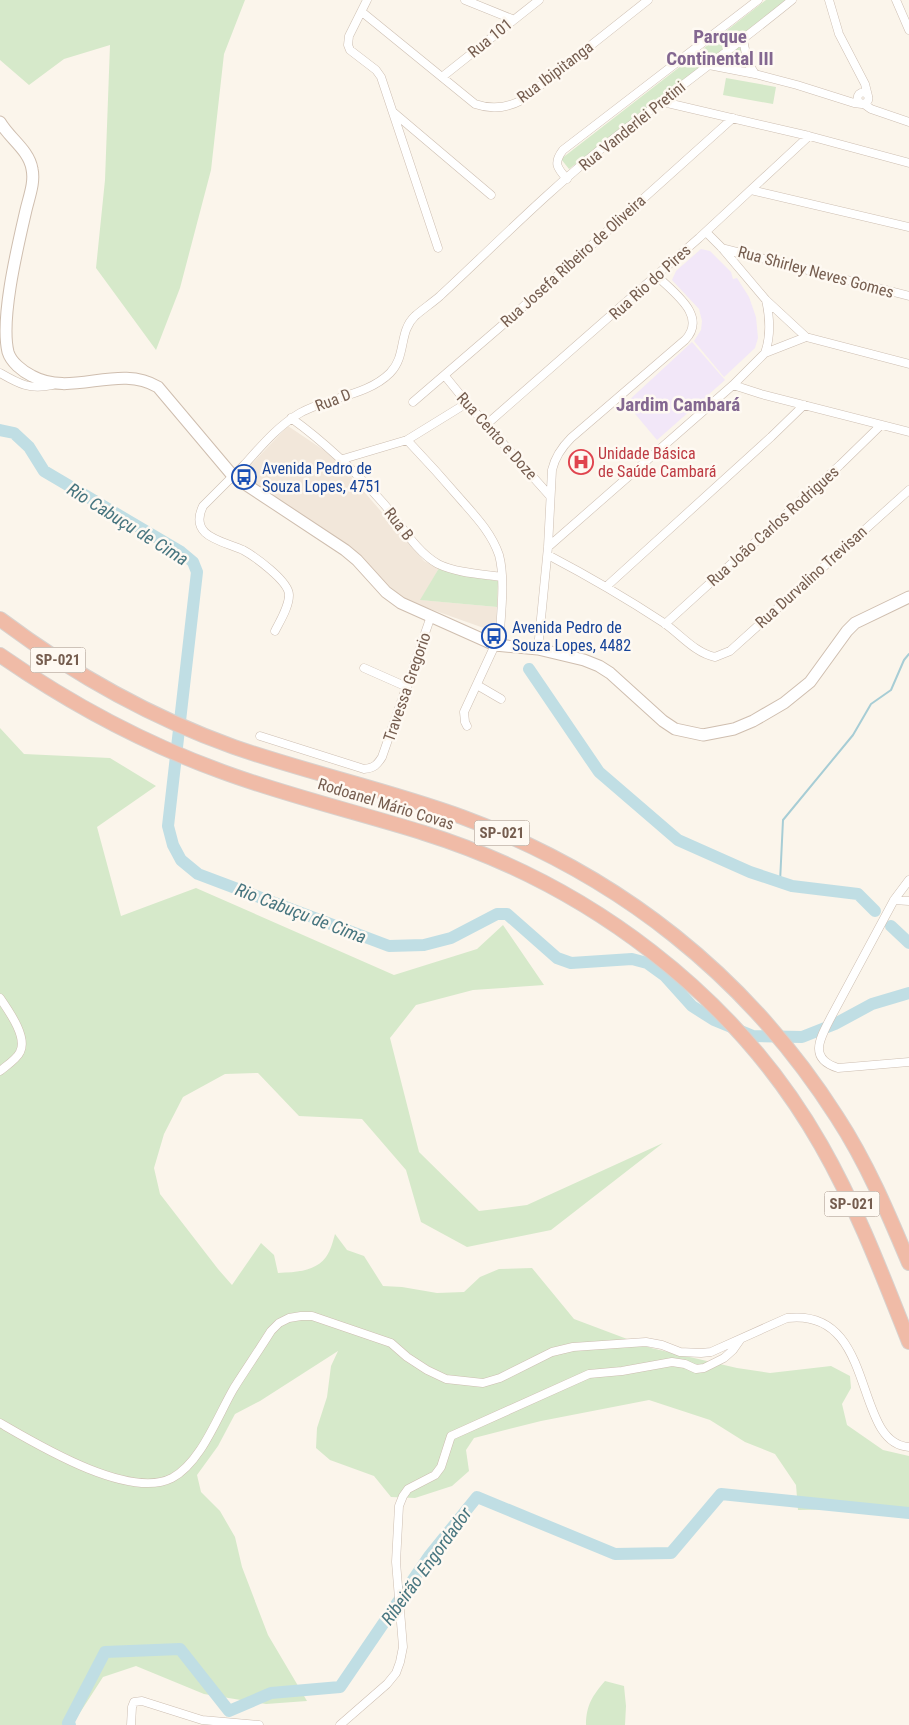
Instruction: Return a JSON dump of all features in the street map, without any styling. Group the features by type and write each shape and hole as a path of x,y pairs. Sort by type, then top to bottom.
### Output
{"highway":[{"name":"Rodoanel Mário Covas","path":"0,619 52,656 119,696 165,719 232,746 463,818 537,849 623,897 695,952 757,1013 816,1085 860,1156 885,1206 909,1263"},
{"name":"Rodoanel Mário Covas","path":"0,655 110,723 180,756 226,773 424,833 477,852 537,878 600,915 667,963 745,1039 776,1076 820,1142 855,1209 909,1342"}],"main road":[{"path":"0,122 24,151 33,169 32,183 14,264 6,315 6,345 8,354 14,363 32,376 56,384 125,377 148,381 158,387 233,476 345,550 357,560 386,592 401,603 497,646 538,649 584,660 599,666 663,721 676,729 689,733 709,734 734,729 753,721 784,702 810,682 847,631 855,623 909,597"}],"street":[{"path":"367,0 349,36 348,45 350,50 376,70 381,78 438,248"},
{"path":"465,0 512,20"},
{"name":"Rua 101","path":"442,77 538,0"},
{"name":"Rua Ibipitanga","path":"362,12 476,104 495,108 515,104 648,0"},
{"name":"Rua Vanderlei Pretini","path":"567,178 560,171 557,162 563,150 758,0"},
{"name":"Rua Vanderlei Pretini","path":"415,316 567,178 709,64 744,40 792,0"},
{"path":"896,0 909,30"},
{"path":"830,2 839,34 860,77 863,99 872,109 909,122"},
{"path":"744,40 748,63 755,74"},
{"path":"709,64 755,74 854,103 863,99"},
{"path":"662,102 907,161"},
{"path":"393,112 491,195"},
{"name":"Rua Josefa Ribeiro de Oliveira","path":"413,402 445,376 733,118"},
{"name":"Rua Rio do Pires","path":"487,424 657,276 809,136"},
{"path":"751,190 909,227"},
{"path":"706,232 766,300 806,337 909,364"},
{"name":"Rua Shirley Neves Gomes","path":"722,248 909,296"},
{"path":"538,649 548,551 550,496 555,459 562,447 690,334 693,328 691,313 687,306 657,276"},
{"path":"765,353 770,324 766,300"},
{"name":"Rua D","path":"275,632 288,600 289,593 287,587 251,555 241,549 219,542 204,532 200,521 203,506 270,437 292,418 302,412 370,386 391,372 403,350 404,331 408,323 415,316"},
{"path":"548,551 733,385 765,353 806,337"},
{"path":"0,373 21,384 35,388 56,384"},
{"name":"Rua Cento e Doze","path":"445,376 467,404 550,496"},
{"path":"733,385 880,426 909,432"},
{"path":"343,459 407,440 467,404"},
{"path":"607,586 804,405"},
{"name":"Rua B","path":"292,418 343,459 385,505 418,548 436,563 448,568 502,577"},
{"name":"Rua João Carlos Rodrigues","path":"665,624 840,465 880,426"},
{"path":"407,440 446,482 489,534 499,557 502,577 497,646 464,712 467,726"},
{"name":"Rua Durvalino Trevisan","path":"665,624 709,656 715,657 730,651 909,490"},
{"path":"548,551 607,586 665,624"},
{"name":"Travessa Gregorio","path":"260,736 364,768 372,768 378,764 431,616"},
{"path":"364,668 407,687"},
{"path":"477,685 501,699"},
{"path":"909,880 894,900 822,1034 818,1051 822,1059 829,1065 838,1068 909,1062"},
{"path":"894,900 909,901"},
{"path":"0,998 15,1023 22,1043 20,1053 0,1071"},
{"path":"0,1423 63,1458 118,1479 158,1482 172,1478 183,1470 202,1446 234,1389 271,1331 279,1323 289,1318 312,1316 326,1320 391,1343 407,1357 446,1379 482,1383 500,1378 552,1352 573,1347 646,1342 662,1345 680,1352 711,1352 787,1318 798,1317 823,1322 841,1338 850,1352 876,1418 885,1433 894,1443 909,1447"},
{"path":"340,1725 375,1695 396,1673 403,1647 396,1562 399,1506 408,1489 435,1475 441,1467 451,1436 589,1374 622,1371 672,1362 685,1364 696,1369 704,1368 724,1358 734,1350 740,1340"},
{"path":"131,1725 134,1702 142,1701 202,1720 259,1725"}],"shaded area":[{"path":"701,249 710,251 731,272 733,279 737,278 749,297 756,317 758,338 755,348 724,377 694,341 701,330 702,321 699,309 672,280 676,271"},
{"path":"692,342 725,380 657,440 626,403"},
{"path":"288,426 334,457 424,561 439,568 421,600 497,607 495,632 405,600 380,578 356,552 246,478 246,470"}],"green space":[{"path":"0,0 245,0 224,54 211,170 180,288 156,350 96,268 105,180 110,45 64,59 29,85 0,60"},
{"path":"766,0 787,0 569,169 561,159"},
{"path":"738,45 741,45 741,56 744,66 729,61 726,58"},
{"path":"726,78 776,87 773,104 723,95"},
{"path":"439,568 466,576 498,581 497,607 420,600"},
{"path":"0,728 24,754 110,758 156,786 97,827 121,916 196,888 394,975 477,949 503,925 544,985 473,990 416,1005 390,1038 419,1152 479,1211 527,1205 663,1143 551,1230 467,1247 421,1222 406,1170 362,1119 299,1116 258,1073 225,1074 183,1097 164,1134 154,1168 160,1194 232,1285 261,1243 274,1255 278,1273 298,1271 316,1266 326,1257 332,1246 335,1234 347,1250 364,1256 383,1286 437,1293 464,1292 480,1277 499,1269 532,1268 574,1319 651,1348 737,1368 770,1373 831,1366 850,1376 851,1388 842,1404 847,1425 883,1450 909,1456 909,1508 798,1510 796,1485 775,1454 745,1442 710,1420 649,1400 541,1421 474,1438 466,1450 469,1471 452,1486 415,1498 391,1497 374,1476 330,1460 316,1448 317,1428 327,1397 331,1366 338,1351 260,1401 235,1414 218,1446 197,1475 201,1492 220,1511 235,1537 242,1567 268,1635 307,1701 266,1704 204,1694 136,1666 103,1677 72,1725 0,1725"},
{"path":"605,1681 624,1686 625,1725 586,1725 587,1712 591,1701"}],"waterway":[{"name":"Rio Cabuçu de Cima","path":"0,430 14,433 29,447 44,471 181,552 193,562 197,572 168,826 173,845 181,860 198,874 389,946 424,945 451,938 497,914 507,914 557,958 571,963 632,959 647,963 665,976 692,1006 714,1020 753,1036 802,1037 835,1024 872,1004 909,993"},
{"path":"780,882 783,820 853,735 871,704 891,690 904,660 909,654"},
{"path":"529,669 599,772 678,840 750,872 792,886 858,894 875,911"},
{"path":"891,926 909,943"},
{"name":"Ribeirão Engordador","path":"70,1725 68,1723 105,1652 180,1649 229,1711 271,1693 340,1687 430,1555 477,1497 615,1554 671,1553 721,1494 909,1513"}],"place":[{"name":"Unidade Básica de Saúde Cambará","path":"581,462"},
{"name":"Avenida Pedro de Souza Lopes, 4751","path":"244,477"},
{"name":"Avenida Pedro de Souza Lopes, 4482","path":"494,636"}],"district":[{"name":"Parque Continental III","path":"720,47"},
{"name":"Jardim Cambará","path":"678,404"}]}
